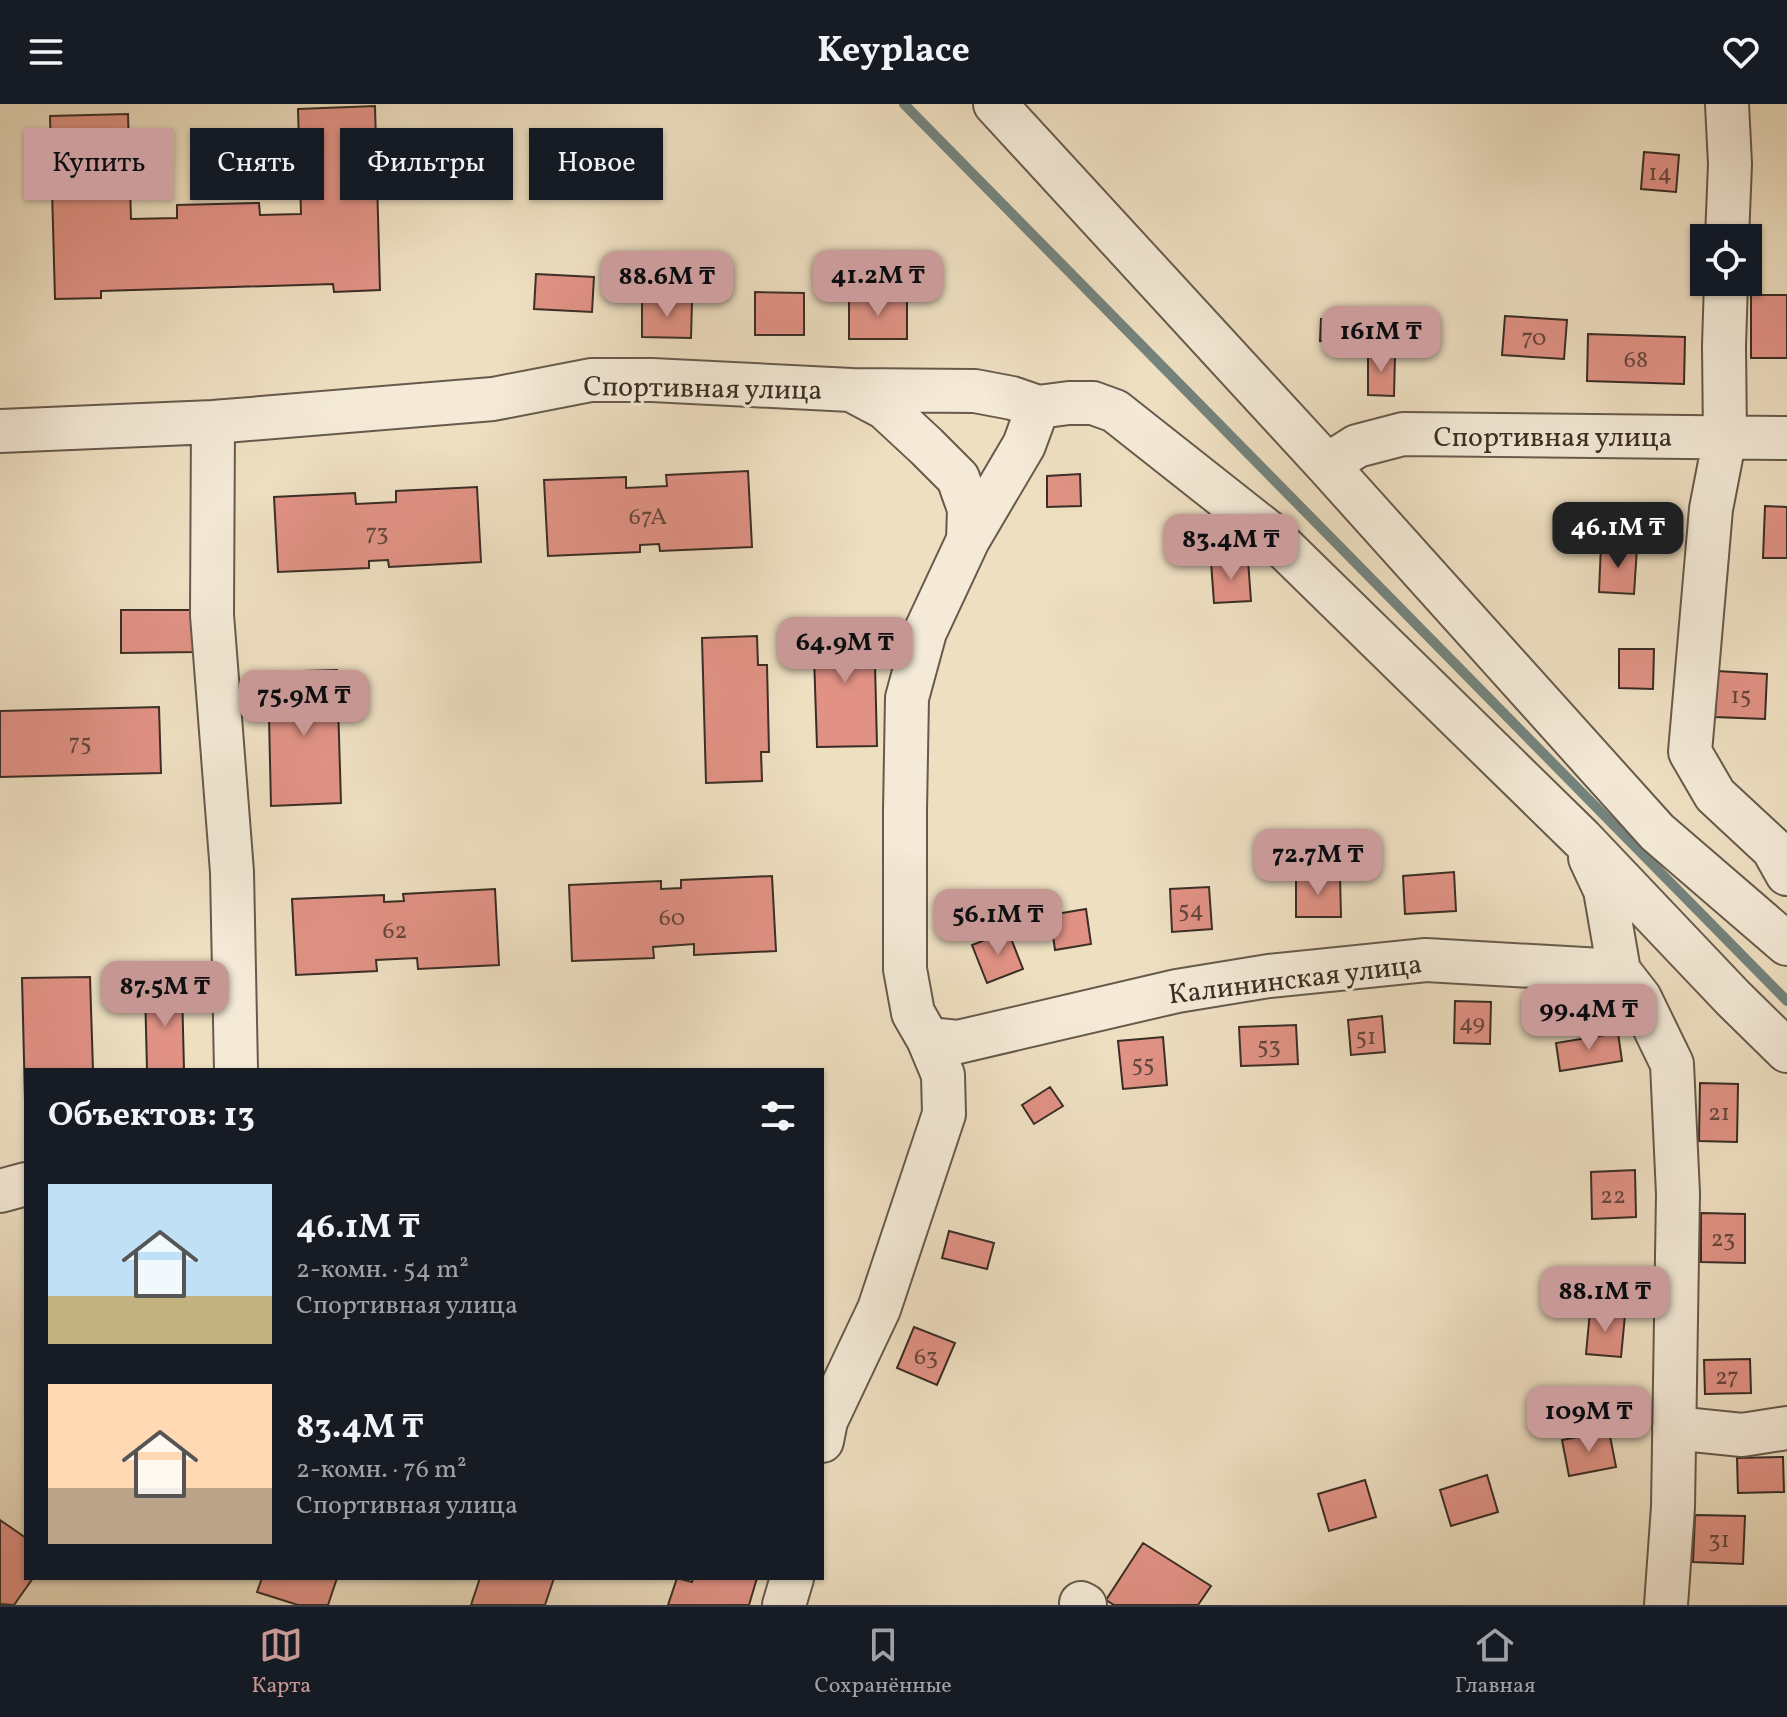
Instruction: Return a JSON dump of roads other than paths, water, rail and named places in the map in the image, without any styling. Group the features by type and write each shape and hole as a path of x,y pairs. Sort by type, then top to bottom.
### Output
{"street":[{"path":"995,104 1327,465 1657,832 1787,944"},
{"path":"1727,104 1730,164 1728,224"},
{"path":"1726,296 1725,437 1711,509 1690,752 1715,795 1773,849 1787,874"},
{"name":"Спортивная улица","path":"0,431 213,422 493,399 591,380 851,390 975,391 1038,407 1093,403 1115,411 1267,531 1582,839 1787,1051"},
{"path":"851,390 885,408 958,478 969,509 968,540"},
{"path":"824,1431 879,1309 944,1114 943,1075 913,1013 905,969 907,698 925,632 968,540 1024,445 1038,407"},
{"path":"213,422 212,615 232,872 236,1068"},
{"name":"Спортивная улица","path":"1327,465 1357,446 1403,434 1787,438"},
{"path":"1582,839 1605,890 1619,971 1640,998 1672,1064 1678,1194 1673,1507 1666,1605"},
{"path":"1619,971 1647,938 1666,928"},
{"name":"Калининская улица","path":"928,1039 958,1042 1177,991 1269,976 1395,963 1426,960 1619,971"},
{"path":"0,1191 24,1185"},
{"path":"1674,1428 1742,1435 1787,1428"},
{"path":"784,1605 791,1580"}],"waterway":[{"path":"904,104 1787,1001"}]}
